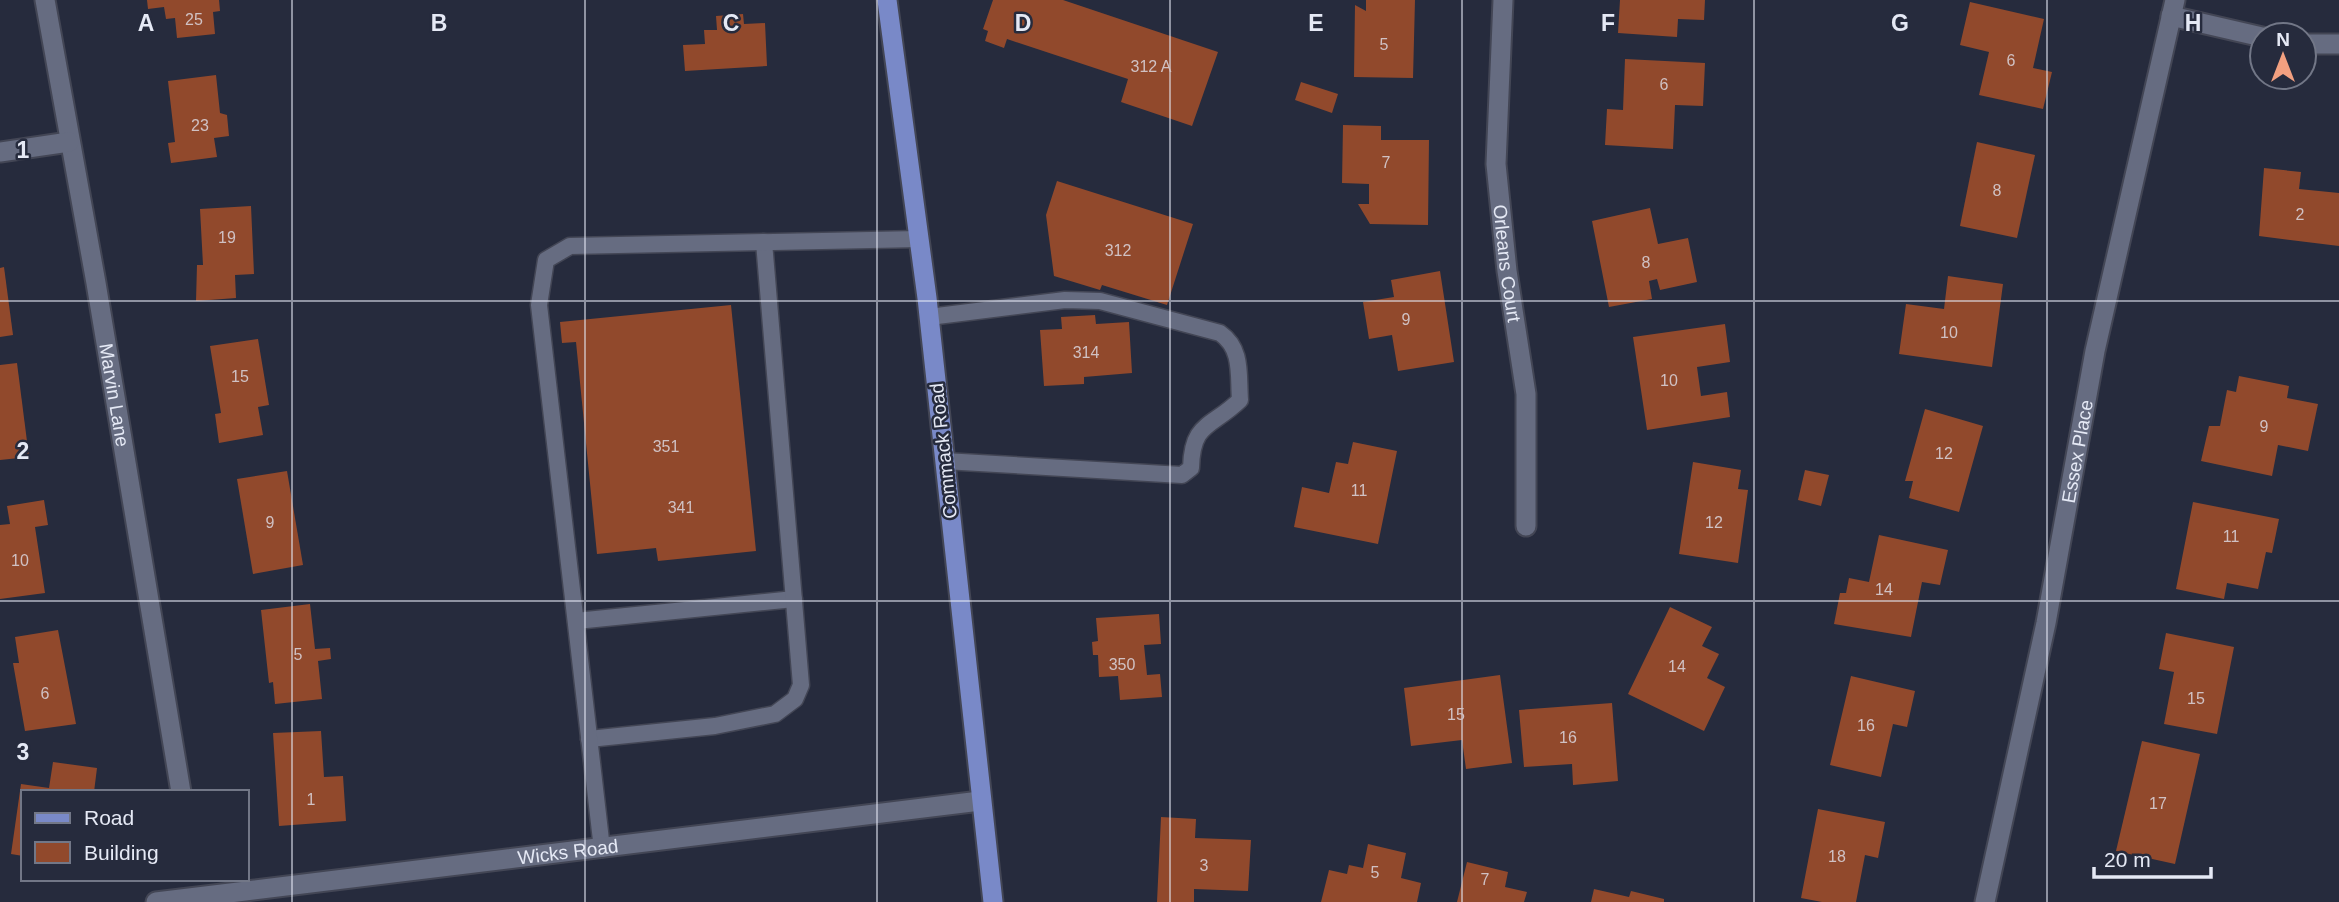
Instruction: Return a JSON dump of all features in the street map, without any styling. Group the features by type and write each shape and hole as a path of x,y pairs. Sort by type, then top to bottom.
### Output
{"main road":[{"name":"Commack Road","path":"887,0 929,317 993,902"}],"street":[{"name":"Marvin Lane","path":"45,0 96,283 180,790"},
{"name":"Orleans Court","path":"1503,0 1496,164 1507,271 1526,394 1526,526"},
{"path":"2173,8 2248,32"},
{"name":"Essex Place","path":"1985,902 2046,623 2095,351 2173,8"},
{"path":"2318,44 2339,44"},
{"path":"0,152 69,142"},
{"name":"Wicks Road","path":"156,902 196,888 602,849 980,801"}],"lane":[{"path":"602,849 540,304 546,260 570,246 919,239"},
{"path":"589,739 715,726 775,714 795,699 800,685 764,242"},
{"path":"929,317 1065,300 1100,301 1220,333 1232,342 1237,350 1240,400 1204,428 1192,443 1191,468 1182,475 944,461"},
{"path":"576,621 794,599"}],"building":[{"path":"147,0 219,0 220,11 213,12 215,34 177,38 175,18 166,19 164,7 148,9"},
{"path":"993,0 1063,0 1218,52 1192,126 1121,102 1128,79 1007,39 1004,48 985,41 988,31 983,29"},
{"path":"1366,0 1415,0 1413,78 1354,77 1355,5 1366,11"},
{"path":"1620,0 1705,0 1704,20 1678,19 1677,37 1618,33"},
{"path":"1970,2 2044,19 2033,68 2052,72 2043,109 1979,95 1989,52 1960,45"},
{"path":"743,14 744,24 765,23 767,66 685,71 683,45 705,44 704,30 717,30 716,16"},
{"path":"1625,59 1705,63 1703,106 1675,105 1673,149 1605,145 1607,109 1623,110"},
{"path":"216,75 220,113 227,115 229,136 214,138 217,157 171,163 168,143 175,142 168,81"},
{"path":"1301,82 1338,94 1332,113 1295,100"},
{"path":"1343,125 1381,126 1381,140 1429,140 1428,225 1370,224 1358,204 1369,204 1369,184 1342,183"},
{"path":"1977,142 2035,155 2017,238 1960,226"},
{"path":"2264,168 2301,172 2299,189 2339,193 2339,246 2259,236"},
{"path":"1057,181 1193,224 1167,305 1102,285 1100,290 1054,276 1046,215"},
{"path":"251,206 254,274 235,275 236,298 196,301 197,265 203,265 200,209"},
{"path":"1650,208 1658,244 1688,238 1697,282 1660,290 1657,279 1649,281 1652,299 1609,307 1592,221"},
{"path":"4,267 13,335 0,337 0,268"},
{"path":"1440,271 1454,362 1398,371 1392,335 1369,339 1363,302 1394,297 1391,280"},
{"path":"1948,276 2003,284 1992,367 1899,354 1906,304 1944,309"},
{"path":"731,305 756,551 658,561 656,548 597,554 576,342 562,343 560,322"},
{"path":"1095,315 1096,324 1129,322 1132,373 1084,377 1084,384 1044,386 1040,330 1062,329 1061,317"},
{"path":"1725,324 1730,362 1697,367 1701,396 1727,392 1730,417 1647,430 1633,337"},
{"path":"258,339 269,405 258,407 263,435 219,443 215,414 221,413 210,346"},
{"path":"17,363 29,457 0,460 0,365"},
{"path":"2239,376 2289,386 2287,398 2318,404 2308,451 2278,445 2272,476 2201,461 2209,426 2220,426 2227,390 2236,392"},
{"path":"1925,409 1983,426 1959,512 1909,498 1913,481 1905,481"},
{"path":"1353,442 1397,451 1378,544 1294,527 1302,487 1329,493 1336,462 1348,464"},
{"path":"1693,462 1741,470 1738,489 1748,490 1738,563 1679,554"},
{"path":"1805,470 1829,475 1821,506 1798,500"},
{"path":"287,471 303,565 253,574 237,479"},
{"path":"44,500 48,525 35,527 45,593 0,599 0,525 10,524 7,506"},
{"path":"2193,502 2279,519 2272,553 2266,552 2258,589 2227,583 2224,599 2176,589"},
{"path":"1879,535 1948,550 1940,585 1922,582 1911,637 1834,624 1840,593 1846,593 1849,578 1869,582"},
{"path":"310,604 315,649 330,648 331,659 318,661 322,699 275,704 273,682 269,683 261,610"},
{"path":"1670,607 1712,627 1702,646 1719,654 1707,678 1725,687 1704,731 1628,694"},
{"path":"1159,614 1161,644 1144,645 1147,675 1160,674 1162,697 1120,700 1118,676 1099,677 1098,655 1093,655 1092,642 1098,641 1096,618"},
{"path":"58,630 76,724 25,731 13,663 19,663 15,637"},
{"path":"2166,633 2234,647 2217,734 2164,724 2174,672 2159,669"},
{"path":"1500,675 1512,763 1466,769 1462,740 1411,746 1404,688"},
{"path":"1851,676 1915,691 1907,727 1893,724 1881,777 1830,765"},
{"path":"1612,703 1618,781 1573,785 1572,764 1524,767 1519,710"},
{"path":"321,731 324,777 343,776 346,821 279,826 273,733"},
{"path":"2142,741 2200,754 2175,864 2116,851"},
{"path":"53,762 97,768 94,790 21,790 21,856 11,854 21,784 49,788"},
{"path":"1818,809 1885,822 1878,858 1865,855 1856,902 1822,902 1801,898"},
{"path":"1161,817 1196,819 1195,838 1251,840 1248,891 1194,889 1194,902 1157,902"},
{"path":"1368,844 1406,853 1401,878 1421,883 1417,902 1321,902 1329,870 1347,874 1349,865 1363,868"},
{"path":"1467,862 1508,872 1505,887 1527,892 1524,902 1457,902"},
{"path":"1594,889 1629,897 1631,891 1664,899 1664,902 1591,902"}]}
